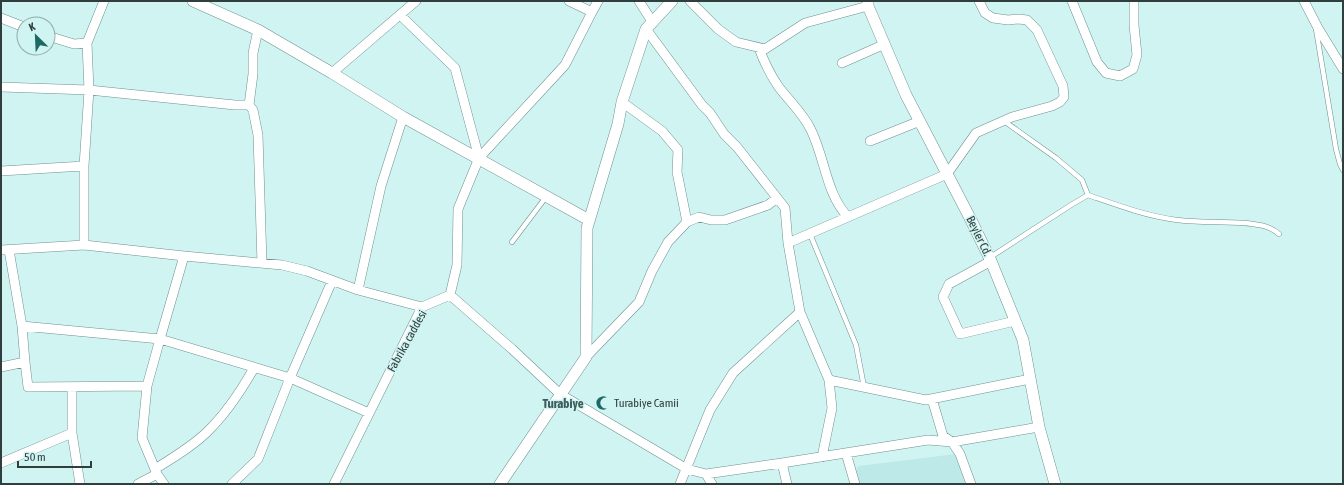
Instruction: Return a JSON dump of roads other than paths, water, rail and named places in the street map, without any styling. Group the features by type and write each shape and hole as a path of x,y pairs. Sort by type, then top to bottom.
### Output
{"street":[{"path":"84,245 84,166 89,90 87,43 104,1"},
{"path":"193,1 258,30 332,73 403,117 589,220"},
{"path":"332,73 416,1"},
{"path":"569,1 592,12"},
{"path":"598,1 565,65 479,158 458,209 457,265 450,295 512,349 560,394 687,468 706,474 928,440 952,442 1039,427"},
{"path":"638,1 650,26 702,105 710,113 724,134 737,147 785,208 788,243 800,312 829,380 832,408 822,457"},
{"path":"586,357 587,228 618,124 622,102 650,26 672,1"},
{"path":"690,1 718,29 736,42 765,49 805,22 868,3"},
{"path":"788,243 947,174 976,133 1012,117 1052,106 1060,102 1064,97 1063,86 1037,30 1027,20 1019,18 1008,20 993,18 985,12 979,1"},
{"path":"1072,1 1097,62 1106,73 1120,76 1133,70 1137,55 1134,25 1134,1"},
{"path":"1304,1 1314,22 1343,69"},
{"name":"Beyler Cd.","path":"868,3 906,95 990,259 1023,340 1039,427 1055,484"},
{"path":"400,15 455,68 479,158"},
{"path":"1,18 16,24"},
{"path":"258,30 252,53 253,74 249,105 253,110 258,135 262,263"},
{"path":"56,38 74,44 87,43"},
{"path":"842,63 885,44"},
{"path":"759,48 766,66 778,86 802,114 812,131 835,199 848,217"},
{"path":"1,87 89,90 235,105 249,105"},
{"path":"622,102 662,131 678,150 677,172 687,222"},
{"path":"358,290 381,186 403,117"},
{"path":"870,141 920,121"},
{"path":"1,170 84,166"},
{"path":"500,484 586,357 639,302 652,271 668,242 687,222 699,217 711,220 725,220 768,205 777,198"},
{"path":"147,386 28,387 22,326 5,250 84,245 282,265 307,271 358,290 422,307"},
{"path":"164,484 156,472 142,438 147,386 184,256"},
{"path":"990,259 949,284 943,296 960,334 1015,321"},
{"path":"232,484 258,459 290,378 332,280"},
{"name":"Fabrika caddesi","path":"334,484 422,307 450,295"},
{"path":"680,484 710,410 733,373 800,312"},
{"path":"22,326 160,339 290,378 369,413"},
{"path":"1,368 25,362"},
{"path":"138,484 156,472 207,432 238,396 254,368"},
{"path":"829,380 926,400 1030,379"},
{"path":"72,387 72,433 80,484"},
{"path":"932,399 943,436 952,442 960,454 971,484"},
{"path":"1,463 72,433"},
{"path":"846,453 855,484"},
{"path":"782,463 787,484"},
{"path":"706,474 712,484"}],"lane":[{"path":"1314,22 1336,149 1343,170"},
{"path":"1004,121 1056,158 1082,180 1088,195"},
{"path":"990,259 1071,204 1088,195 1154,217 1200,223 1234,223 1265,226 1273,229 1279,234"},
{"path":"512,242 546,196"},
{"path":"810,234 856,344 864,387"}],"place":[{"name":"Turabiye Camii","path":"603,403"}],"district":[{"name":"Turabiye","path":"563,403"}]}
